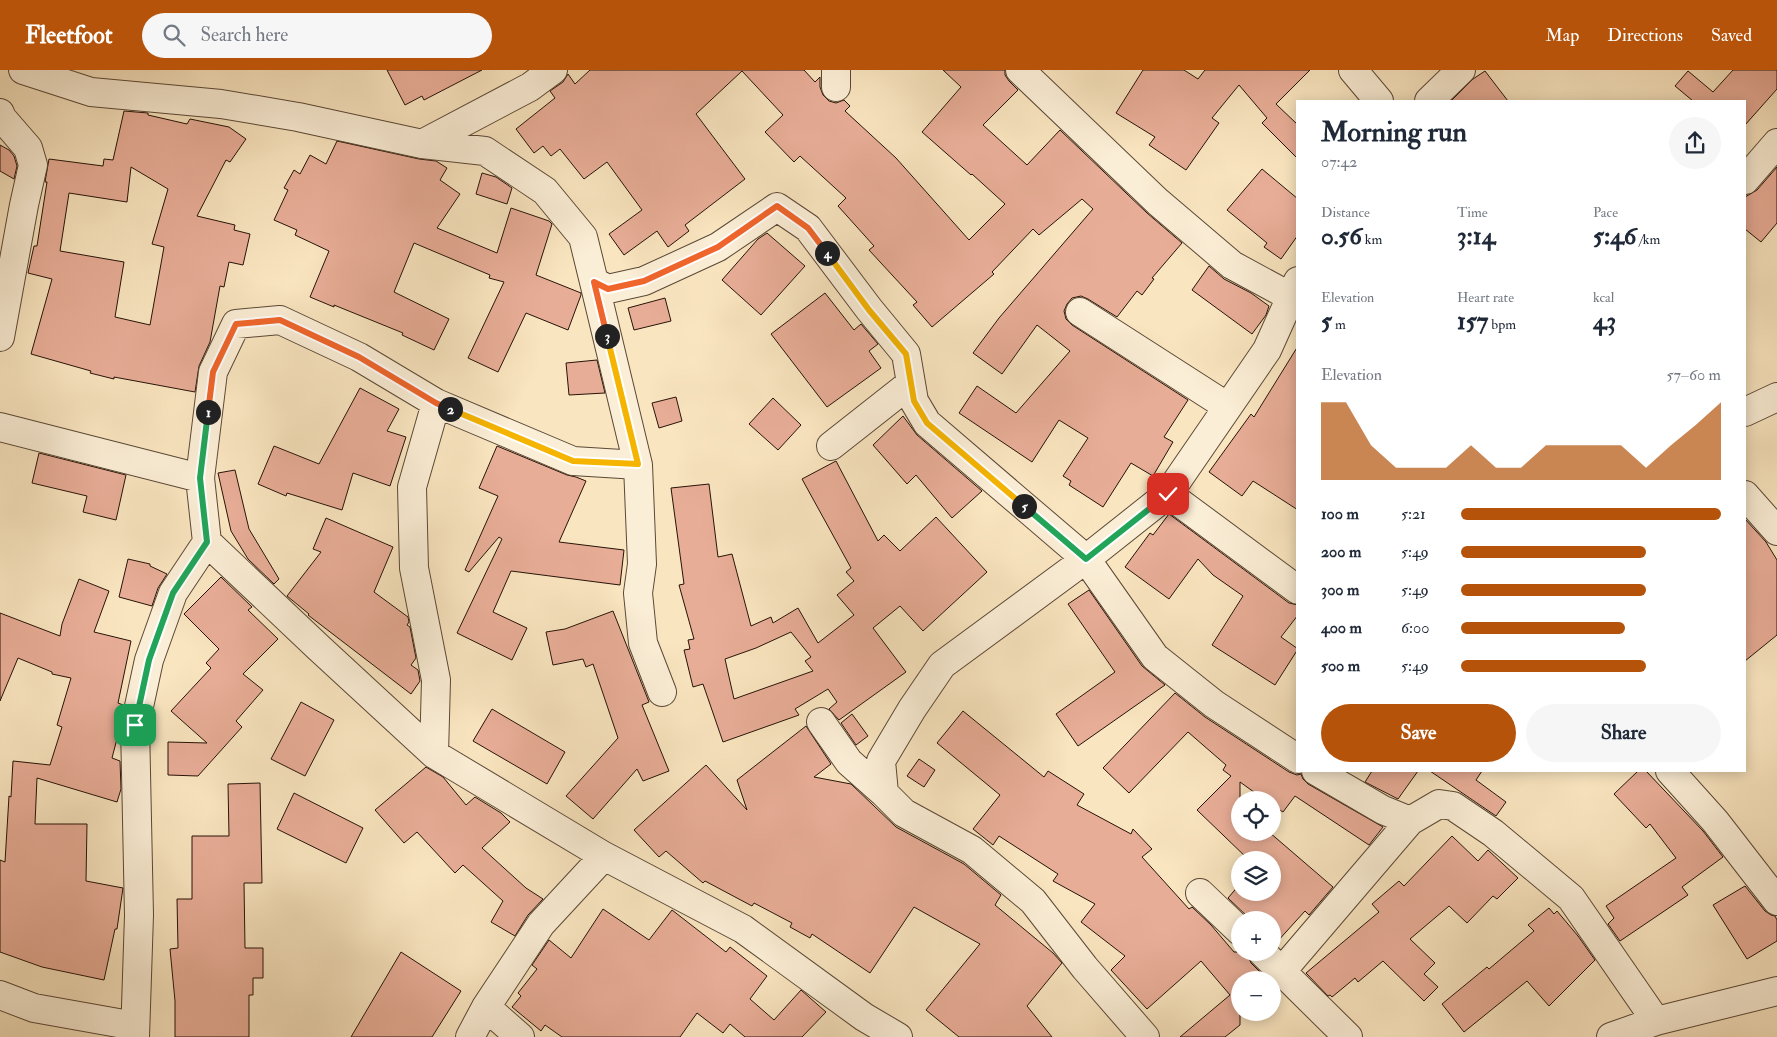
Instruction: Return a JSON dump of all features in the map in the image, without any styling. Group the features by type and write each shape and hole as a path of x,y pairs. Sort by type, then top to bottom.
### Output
{"street":[{"path":"24,70 91,92 221,104 422,144 485,151 545,191 583,237 638,464 642,564 638,593 643,644 662,692"},
{"path":"422,144 530,87 553,70"},
{"path":"884,793 882,761 912,709 942,665 1086,559 1168,494 1267,350 1294,289 1232,265 1158,202 1020,70"},
{"path":"1353,70 1378,100"},
{"path":"1430,100 1461,70"},
{"path":"0,113 2,118 28,148 33,165 0,337"},
{"path":"1746,179 1777,143"},
{"path":"594,282 608,289 644,281 718,247 777,206 808,228 869,310 906,354 914,401 927,423 1086,559 1155,657 1214,704 1296,758"},
{"path":"1080,312 1228,407"},
{"path":"0,995 34,1008 135,1031 139,916 135,725 149,660 173,593 207,542 200,478 213,372 236,324 280,320 359,357 436,403 573,461 638,464"},
{"path":"830,446 911,383"},
{"path":"1746,412 1777,397"},
{"path":"434,754 436,680 414,568 412,487 436,403"},
{"path":"0,427 200,478"},
{"path":"1168,494 1296,589"},
{"path":"1746,496 1777,531"},
{"path":"207,542 434,754 604,856 743,928 864,1017 898,1037"},
{"path":"821,722 849,762 904,813 972,850 1033,901 1085,968 1145,1037"},
{"path":"1318,772 1383,810 1410,821"},
{"path":"1671,772 1715,821 1777,901"},
{"path":"1282,972 1410,821 1438,804 1452,806 1493,833 1570,898 1656,1021"},
{"path":"470,1037 486,1007 541,924 604,856"},
{"path":"1200,893 1231,923"},
{"path":"1271,961 1348,1037"},
{"path":"1614,1036 1656,1021 1777,992"},
{"path":"486,1007 520,1037"}],"building":[{"path":"387,70 482,70 424,100 422,96 405,105"},
{"path":"590,70 804,70 815,82 820,77 820,87 823,95 829,101 836,103 844,100 850,106 845,111 896,158 969,240 1005,204 922,132 961,87 943,70 1005,70 1005,75 1018,90 983,125 1027,165 1060,130 1147,213 1182,243 1152,278 1154,279 1142,295 1137,291 1117,317 1081,296 1072,298 1064,311 1066,319 1072,325 1188,400 1164,437 1173,442 1153,476 1131,463 1103,507 1069,485 1071,481 1063,476 1088,438 1059,420 1032,462 959,413 977,386 1016,413 1070,351 1037,325 1002,374 973,353 999,318 1093,209 1082,199 1039,235 1033,229 992,272 994,274 932,327 913,305 917,302 869,250 874,246 838,206 846,198 800,156 794,162 765,132 783,115 742,71 696,114 745,179 685,225 689,231 668,247 657,231 624,255 609,234 642,210 607,162 584,179 560,149 551,156 543,146 534,153 516,129 555,98 550,91 563,82 568,74 575,84"},
{"path":"1143,70 1184,70 1198,79 1205,70 1310,70 1276,104 1296,123 1296,157 1262,123 1267,118 1239,85 1212,118 1219,123 1186,170 1149,145 1155,137 1116,113"},
{"path":"1733,70 1777,70 1777,89 1746,124 1746,100 1692,100 1675,86 1688,71 1713,92"},
{"path":"1485,71 1507,100 1452,100 1473,79"},
{"path":"124,111 148,113 148,115 187,124 190,119 229,127 246,139 230,162 226,160 197,216 235,225 234,230 250,234 243,265 229,262 224,287 220,286 210,342 199,366 195,392 114,377 114,379 31,354 52,279 28,273 34,246 37,246 49,159 103,166 104,159 113,160","holes":["131,167 168,189 152,244 164,247 150,325 115,317 124,262 60,251 69,193 127,202"]},
{"path":"337,141 436,161 447,168 440,180 460,194 437,228 497,253 511,208 549,221 552,224 536,275 581,293 568,330 526,313 498,372 468,358 504,282 489,278 490,275 414,243 394,292 449,319 434,350 402,335 403,333 310,297 329,251 295,235 297,230 274,220 288,190 284,188 294,170 300,174 310,155 326,164"},
{"path":"0,145 9,150 14,156 17,166 14,179 0,171"},
{"path":"1777,167 1777,223 1761,242 1746,230 1746,196 1757,190"},
{"path":"1262,169 1296,197 1296,238 1281,259 1264,247 1267,243 1227,210"},
{"path":"482,173 496,177 512,188 507,204 476,194"},
{"path":"767,233 805,266 761,315 722,280 758,239"},
{"path":"1209,266 1224,279 1251,293 1269,306 1266,315 1252,334 1192,290"},
{"path":"825,293 854,330 861,324 878,344 869,351 881,368 827,407 771,334"},
{"path":"665,298 671,321 634,330 628,308"},
{"path":"1296,349 1296,509 1253,481 1242,496 1209,472 1251,414 1254,417"},
{"path":"597,360 605,393 569,395 566,363"},
{"path":"360,388 399,409 387,431 406,437 390,486 353,473 342,510 287,493 286,496 258,484 274,446 319,464"},
{"path":"676,397 682,421 659,428 652,403"},
{"path":"773,398 801,425 778,450 749,424"},
{"path":"903,416 917,435 982,491 952,518 916,475 907,484 873,445"},
{"path":"497,446 586,481 559,542 624,550 620,585 511,571 493,612 527,628 512,660 457,633 502,539 499,537 469,572 465,570 498,496 479,488"},
{"path":"39,453 126,475 116,520 83,512 87,496 32,483"},
{"path":"836,461 878,541 884,535 900,551 936,517 987,572 923,631 900,606 873,628 906,672 839,720 829,709 837,702 828,689 795,709 799,715 723,742 703,684 693,687 684,650 690,649 688,640 694,639 679,585 684,584 671,488 709,484 718,557 732,554 751,626 771,617 773,623 798,608 818,643 854,615 837,595 854,581 846,572 851,568 802,479","holes":["791,632 811,657 805,661 813,671 734,699 725,659 756,648"]},
{"path":"235,470 249,529 279,579 274,584 248,559 231,531 218,473"},
{"path":"1169,514 1289,603 1296,605 1296,618 1281,637 1296,648 1296,652 1275,685 1212,645 1243,596 1213,575 1198,559 1169,599 1125,567 1150,533 1153,535"},
{"path":"326,518 393,547 374,592 408,617 409,622 407,625 410,627 416,658 411,665 418,670 420,681 411,694 308,615 287,596 321,552 313,549"},
{"path":"1746,520 1766,542 1777,560 1777,635 1746,660"},
{"path":"128,559 150,564 150,566 167,574 158,588 152,606 119,597"},
{"path":"221,577 252,607 248,610 278,639 243,674 263,690 236,721 242,727 198,776 168,775 168,742 207,743 171,711 211,668 206,663 219,649 184,614"},
{"path":"79,579 109,591 94,632 131,641 118,703 123,705 112,758 120,761 121,789 117,802 37,778 35,824 87,824 86,881 123,888 117,929 115,929 104,980 42,967 0,952 0,860 5,862 13,761 50,765 62,727 57,725 71,678 52,674 52,672 18,658 0,701 0,613 60,636 62,624"},
{"path":"1089,590 1142,666 1165,685 1078,746 1056,714 1115,672 1068,604"},
{"path":"613,611 649,702 642,705 669,771 643,781 637,769 593,819 566,796 618,738 593,664 586,667 583,659 553,665 546,632 565,629"},
{"path":"1175,693 1205,717 1289,772 1297,775 1301,774 1308,784 1383,827 1369,845 1295,796 1283,812 1281,811 1281,791 1252,791 1240,782 1240,791 1231,791 1231,841 1279,841 1333,887 1309,915 1305,911 1281,937 1281,911 1242,911 1231,901 1281,901 1281,851 1240,851 1197,810 1231,776 1223,770 1226,765 1188,732 1129,793 1103,768"},
{"path":"301,702 334,720 305,776 271,759"},
{"path":"492,709 565,752 547,784 473,741"},
{"path":"963,711 1044,777 1048,771 1084,794 1077,805 1131,834 1133,829 1152,849 1142,857 1189,909 1192,907 1211,925 1231,948 1231,961 1250,961 1259,971 1231,971 1231,1021 1240,1021 1240,1025 1225,1037 1180,1037 1230,995 1201,961 1147,1009 1111,970 1125,956 1081,922 1095,904 1053,881 1058,874 999,836 993,845 973,829 1000,795 937,743"},
{"path":"852,714 868,736 856,745 841,723"},
{"path":"806,726 831,764 814,777 851,784 896,827 964,864 1001,895 995,905 1053,953 1062,963 1027,1006 1052,1037 959,1037 926,1010 980,944 914,907 870,973 812,934 810,938 790,927 792,923 754,903 752,906 705,881 703,883 666,851 659,857 634,830 706,765 747,810 737,780"},
{"path":"919,759 935,770 924,787 907,776"},
{"path":"426,767 443,777 466,805 475,797 501,813 510,822 482,848 526,888 543,899 528,915 515,936 491,922 503,901 463,865 455,873 417,832 404,843 375,810"},
{"path":"1371,772 1417,772 1398,799 1365,782"},
{"path":"1431,772 1481,772 1476,780 1506,802 1496,816"},
{"path":"1637,772 1647,772 1703,831 1723,857 1682,887 1688,895 1620,941 1608,924 1614,918 1606,906 1676,858 1650,824 1646,828 1614,794"},
{"path":"260,783 262,883 244,883 245,948 263,948 263,978 253,978 253,995 249,995 249,1037 175,1037 175,1001 170,949 178,948 177,899 192,899 192,836 229,836 228,784"},
{"path":"294,793 363,828 346,863 277,829"},
{"path":"1452,836 1478,861 1488,850 1518,878 1497,899 1493,896 1467,923 1449,906 1410,939 1435,963 1424,974 1438,987 1424,1001 1383,961 1358,982 1355,978 1332,997 1328,996 1306,973 1379,912 1372,904 1399,881 1404,886"},
{"path":"1745,886 1765,911 1775,916 1777,920 1777,941 1747,959 1713,905"},
{"path":"1549,908 1554,914 1557,911 1595,960 1549,1006 1527,981 1464,1032 1442,1004 1487,967 1489,969 1534,931 1528,925"},
{"path":"603,909 649,940 672,910 726,952 730,947 767,976 750,999 774,1020 801,990 826,1012 802,1037 745,1037 730,1024 723,1033 697,1013 680,1037 562,1037 545,1025 541,1031 512,1007 521,996 518,993 537,969 532,965 549,940 571,958"},
{"path":"401,952 461,991 432,1037 351,1037"}],"route":[{"path":"135,725 149,660 173,593 207,542 200,478 213,372 236,324 280,320 359,357 436,403 573,461 638,464 594,282 608,289 644,281 718,247 777,206 808,228 869,310 906,354 914,401 927,423 1086,559 1168,494"}]}
